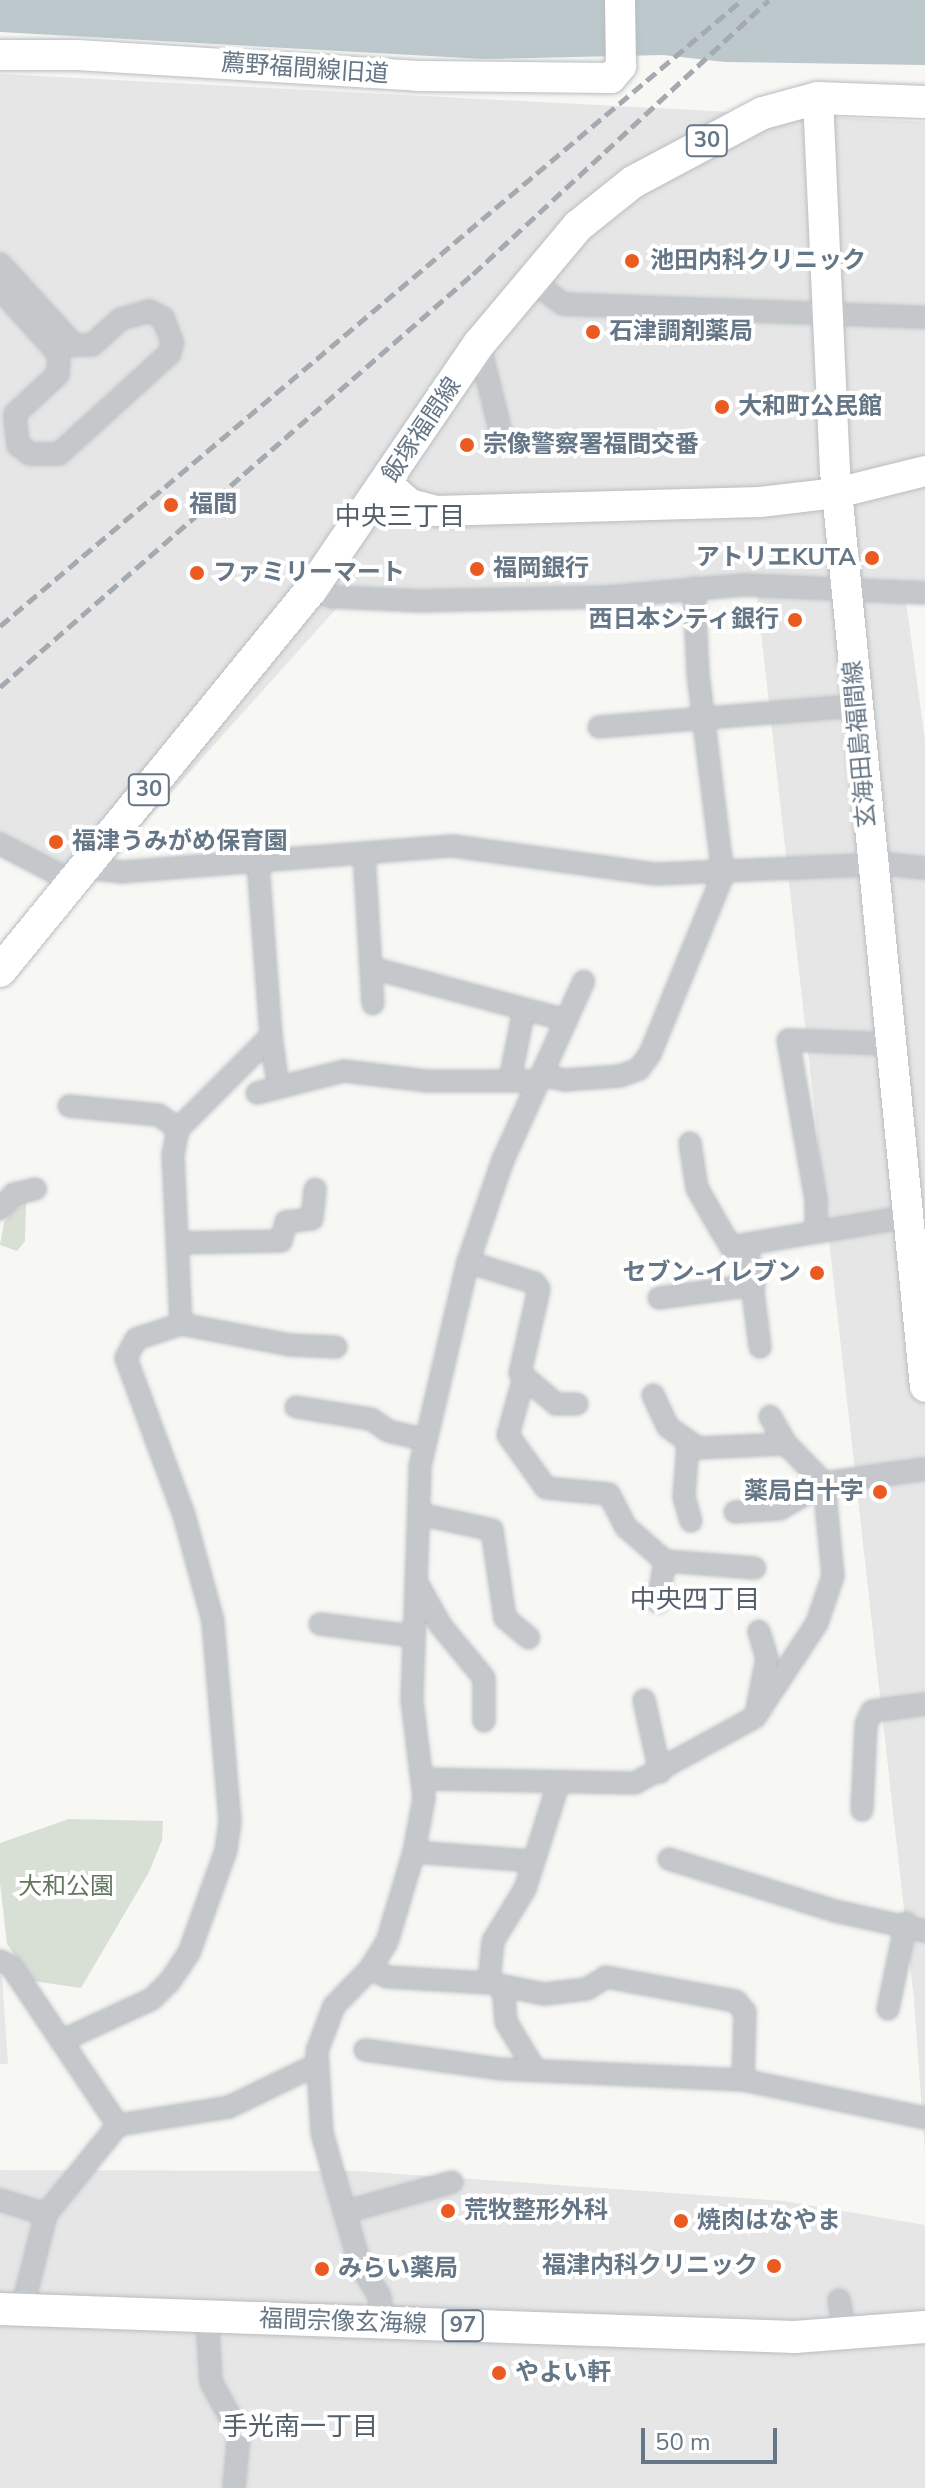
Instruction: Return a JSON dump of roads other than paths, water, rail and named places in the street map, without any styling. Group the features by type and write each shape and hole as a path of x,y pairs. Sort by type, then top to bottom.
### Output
{"main road":[{"name":"薦野福間線旧道","path":"0,55 77,55 418,76 616,72 620,0"},
{"name":"飯塚福間線","path":"0,971 311,590 479,344 530,279 578,226 633,182 763,113 818,98 925,102"},
{"name":"玄海田島福間線","path":"818,98 837,493 888,1044 925,1387"},
{"path":"386,483 410,504 436,511 760,502 837,493 925,471"},
{"name":"福間宗像玄海線","path":"11,2309 795,2337 925,2327"}],"street":[{"path":"0,264 74,345 92,345 121,319 149,311 163,318 172,342 170,353 59,454 30,454 18,445 15,414 58,374 59,354 0,289"},
{"path":"530,279 563,304 925,317"},
{"path":"479,344 502,437"},
{"path":"311,590 333,597 419,601 607,597 744,585 846,592 925,593"},
{"path":"257,1093 344,1071 428,1081 592,1078 639,1069 650,1054 723,875 703,719 694,588"},
{"path":"599,727 856,706"},
{"path":"0,844 79,875 453,846 607,870 723,875 871,865 925,868"},
{"path":"364,853 373,1004"},
{"path":"258,862 276,1073"},
{"path":"372,968 566,1020"},
{"path":"383,2323 380,2297 360,2265 322,2133 316,2065 321,2029 334,2006 370,1969 387,1942 414,1852 424,1798 412,1700 420,1466 468,1262 503,1160 584,981"},
{"path":"510,1080 524,1009"},
{"path":"181,1324 173,1155 178,1129 271,1036"},
{"path":"816,1232 816,1200 788,1040 888,1044"},
{"path":"69,1106 159,1115 178,1129"},
{"path":"690,1143 697,1188 731,1247 906,1217"},
{"path":"0,1209 14,1194 35,1189"},
{"path":"178,1243 281,1241 286,1222 312,1219 315,1189"},
{"path":"747,1244 760,1347"},
{"path":"468,1262 535,1283 539,1289 519,1366 523,1381 508,1435 546,1488 609,1494 626,1527 665,1561 755,1568"},
{"path":"659,1298 754,1285"},
{"path":"61,2041 152,1999 170,1981 189,1953 226,1850 230,1821 213,1621 184,1515 126,1358 136,1339 181,1324 290,1345 336,1347"},
{"path":"523,1381 556,1404 577,1404"},
{"path":"653,1395 661,1418 688,1443 709,1449 786,1444"},
{"path":"296,1407 371,1419 388,1431 426,1440"},
{"path":"422,1779 626,1784 660,1772 755,1717 828,1601 833,1576 824,1483 786,1444 770,1416"},
{"path":"688,1443 684,1497 691,1521"},
{"path":"735,1512 780,1509 824,1483 925,1469"},
{"path":"420,1514 492,1530 505,1618 529,1638"},
{"path":"658,1602 665,1561"},
{"path":"418,1585 441,1626 484,1678 484,1721"},
{"path":"320,1624 413,1636"},
{"path":"755,1717 767,1658 759,1631"},
{"path":"644,1700 660,1772"},
{"path":"862,1810 866,1724 872,1711 925,1704"},
{"path":"534,2068 506,2022 496,1985 493,1941 525,1889 559,1782"},
{"path":"414,1852 533,1861"},
{"path":"669,1859 835,1911 915,1927 888,2009"},
{"path":"0,1961 11,1966 118,2125"},
{"path":"370,1969 387,1977 569,1994 606,1977 736,2001 745,2012 743,2080"},
{"path":"365,2050 500,2069 534,2068 743,2080 925,2118"},
{"path":"11,2309 46,2214 118,2125 229,2107 316,2065"},
{"path":"345,2212 452,2182"},
{"path":"0,2200 46,2214"},
{"path":"839,2300 845,2334"},
{"path":"207,2317 211,2382 239,2433 234,2488"}],"railway":[{"path":"0,626 742,0"},
{"path":"0,687 473,274 769,0"}],"place":[{"name":"池田内科クリニック","path":"632,261"},
{"name":"石津調剤薬局","path":"593,332"},
{"name":"大和町公民館","path":"722,407"},
{"name":"宗像警察署福間交番","path":"467,445"},
{"name":"福間","path":"171,505"},
{"name":"アトリエKUTA","path":"872,558"},
{"name":"福岡銀行","path":"477,569"},
{"name":"ファミリーマート","path":"197,573"},
{"name":"西日本シティ銀行","path":"795,620"},
{"name":"福津うみがめ保育園","path":"56,842"},
{"name":"セブン-イレブン","path":"817,1273"},
{"name":"薬局白十字","path":"880,1492"},
{"name":"荒牧整形外科","path":"448,2211"},
{"name":"焼肉はなやま","path":"681,2221"},
{"name":"福津内科クリニック","path":"774,2266"},
{"name":"みらい薬局","path":"322,2269"},
{"name":"やよい軒","path":"499,2373"}],"district":[{"name":"中央三丁目","path":"400,517"},
{"name":"中央四丁目","path":"695,1600"},
{"name":"手光南一丁目","path":"300,2427"}],"park label":[{"name":"大和公園","path":"66,1887"}]}
